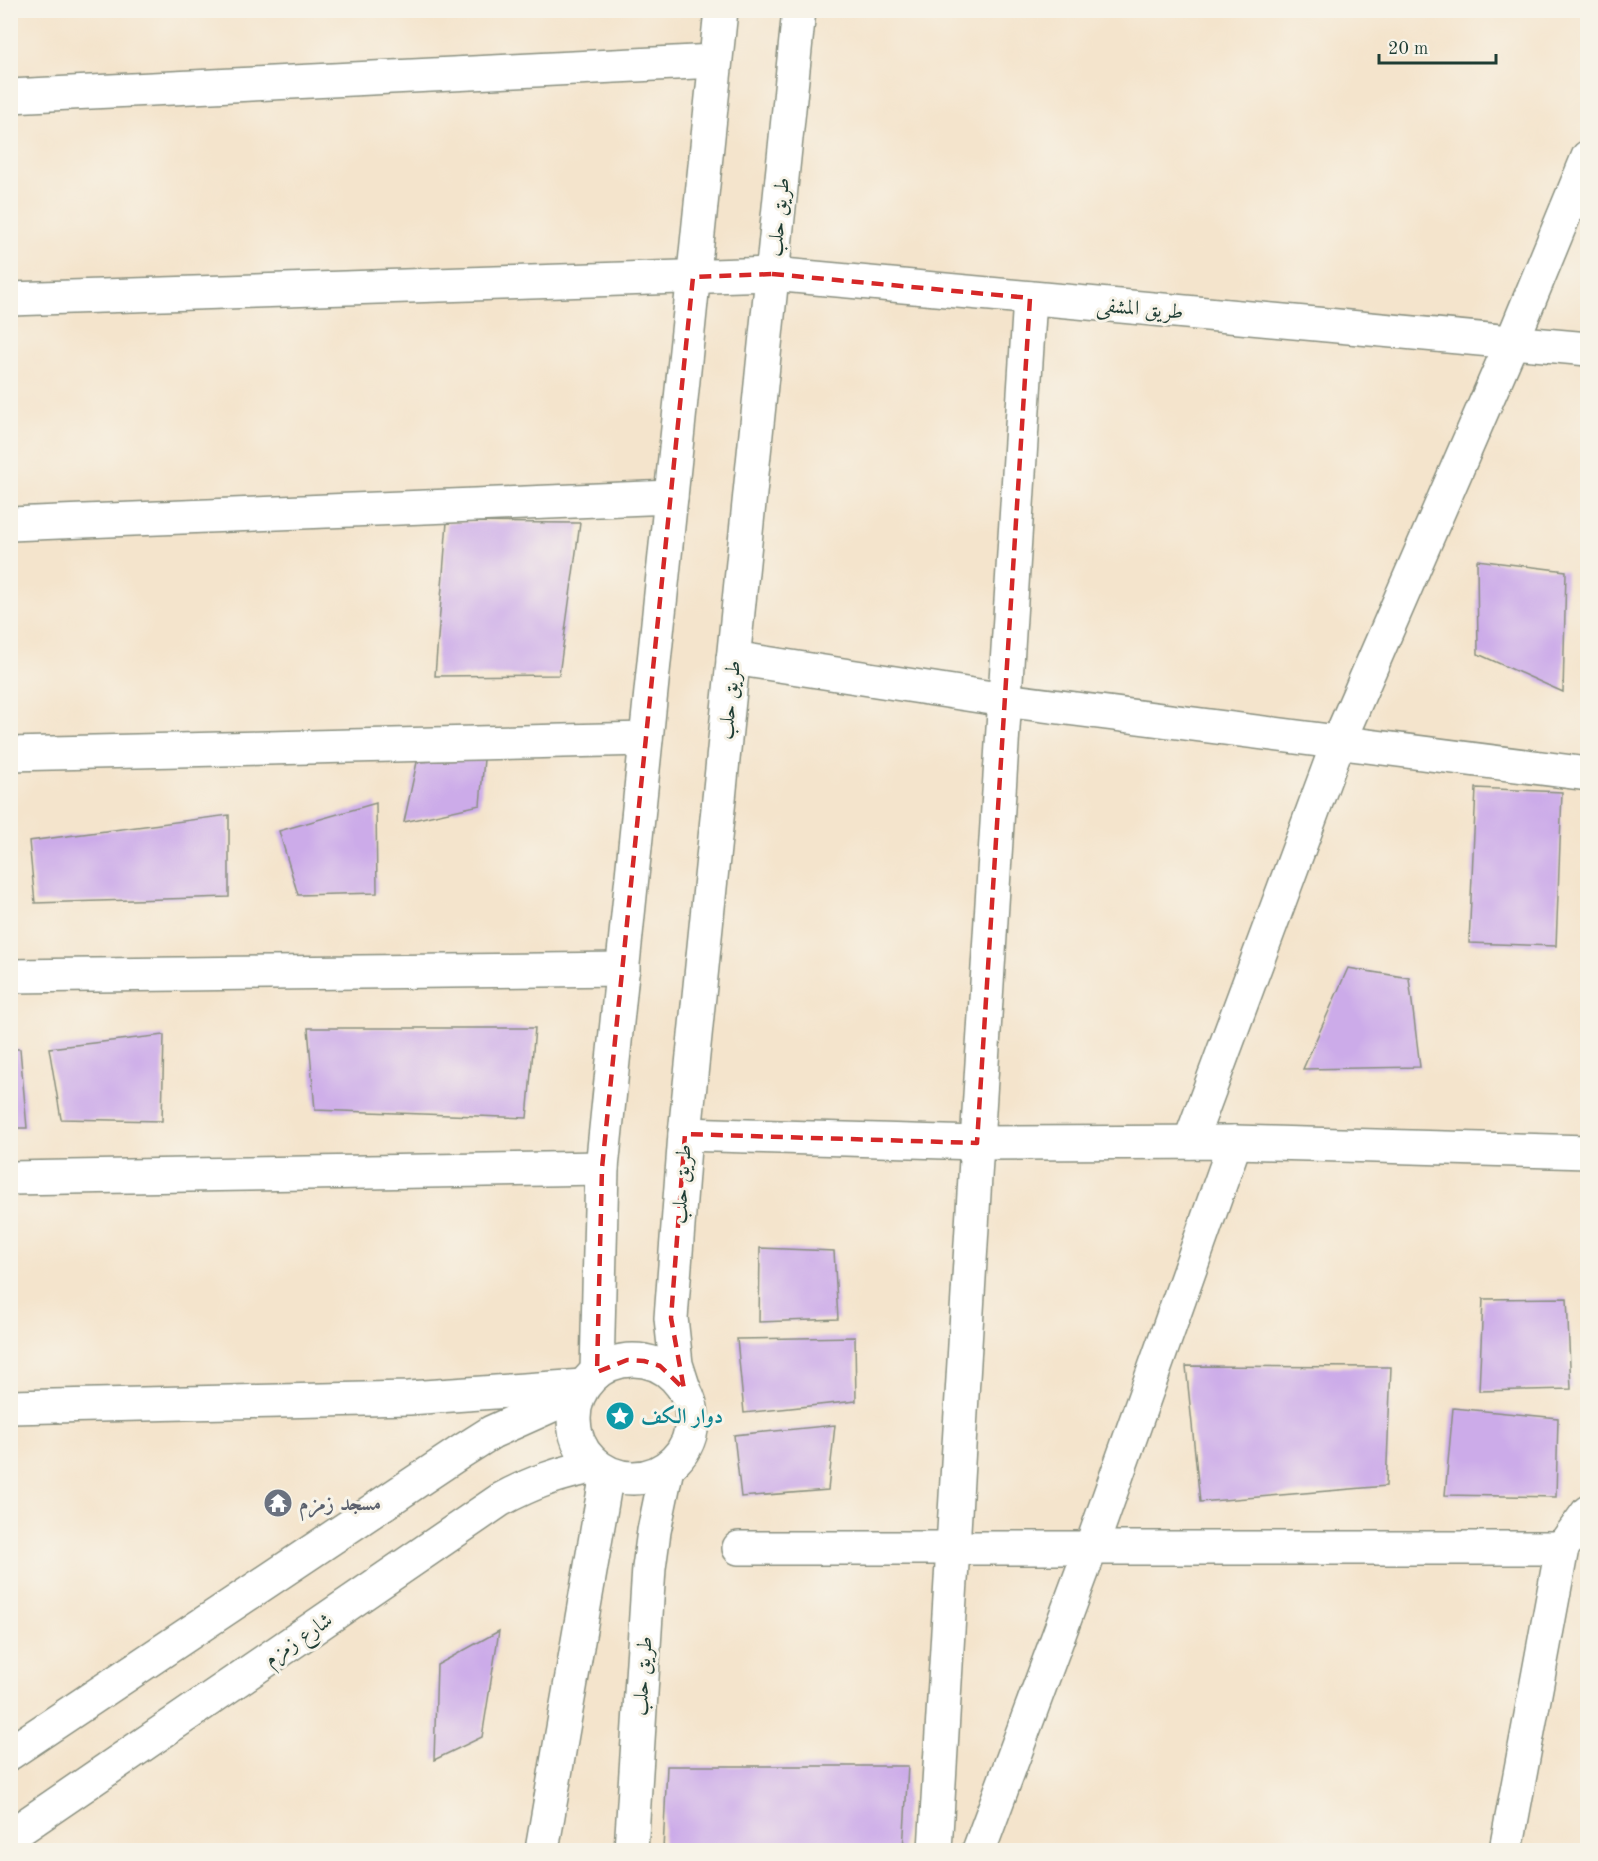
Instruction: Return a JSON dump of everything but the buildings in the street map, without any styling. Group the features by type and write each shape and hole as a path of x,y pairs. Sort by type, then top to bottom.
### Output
{"street":[{"path":"10,1753 462,1451 586,1384 612,1364 627,1360 644,1361 660,1366 674,1376 690,1402 691,1432 686,1446 667,1468 653,1475 637,1479 622,1478 602,1470 583,1452 575,1433 574,1412 586,1384 602,1168 721,10"},
{"name":"طريق حلب","path":"684,1389 676,1364 671,1318 684,1134 799,10"},
{"path":"10,96 716,61"},
{"path":"1190,1142 1338,743 1512,342 1587,157"},
{"name":"طريق المشفى","path":"10,299 772,274 1587,349"},
{"path":"935,1851 976,1143 1030,298"},
{"path":"10,524 671,497"},
{"path":"733,658 1005,700 1587,774"},
{"path":"10,754 646,739"},
{"path":"10,976 623,969"},
{"path":"684,1134 976,1143 1235,1142 1587,1152"},
{"path":"979,1851 1091,1548 1235,1142"},
{"path":"10,1178 602,1168"},
{"path":"10,1407 409,1398 586,1384"},
{"name":"طريق حلب","path":"631,1851 649,1568 667,1468"},
{"path":"542,1851 602,1470"},
{"name":"شارع زمزم","path":"10,1836 500,1500 525,1486 560,1473 602,1470"},
{"path":"1506,1851 1562,1548 1587,1512"},
{"path":"739,1548 1562,1548"}],"highlighted area":[{"path":"772,274 1030,298 977,1143 685,1134 671,1318 684,1389 660,1366 644,1361 627,1360 597,1372 602,1168 693,277"}],"place":[{"name":"دوار الكف","path":"620,1416"},
{"name":"مسجد زمزم","path":"278,1503"}]}
